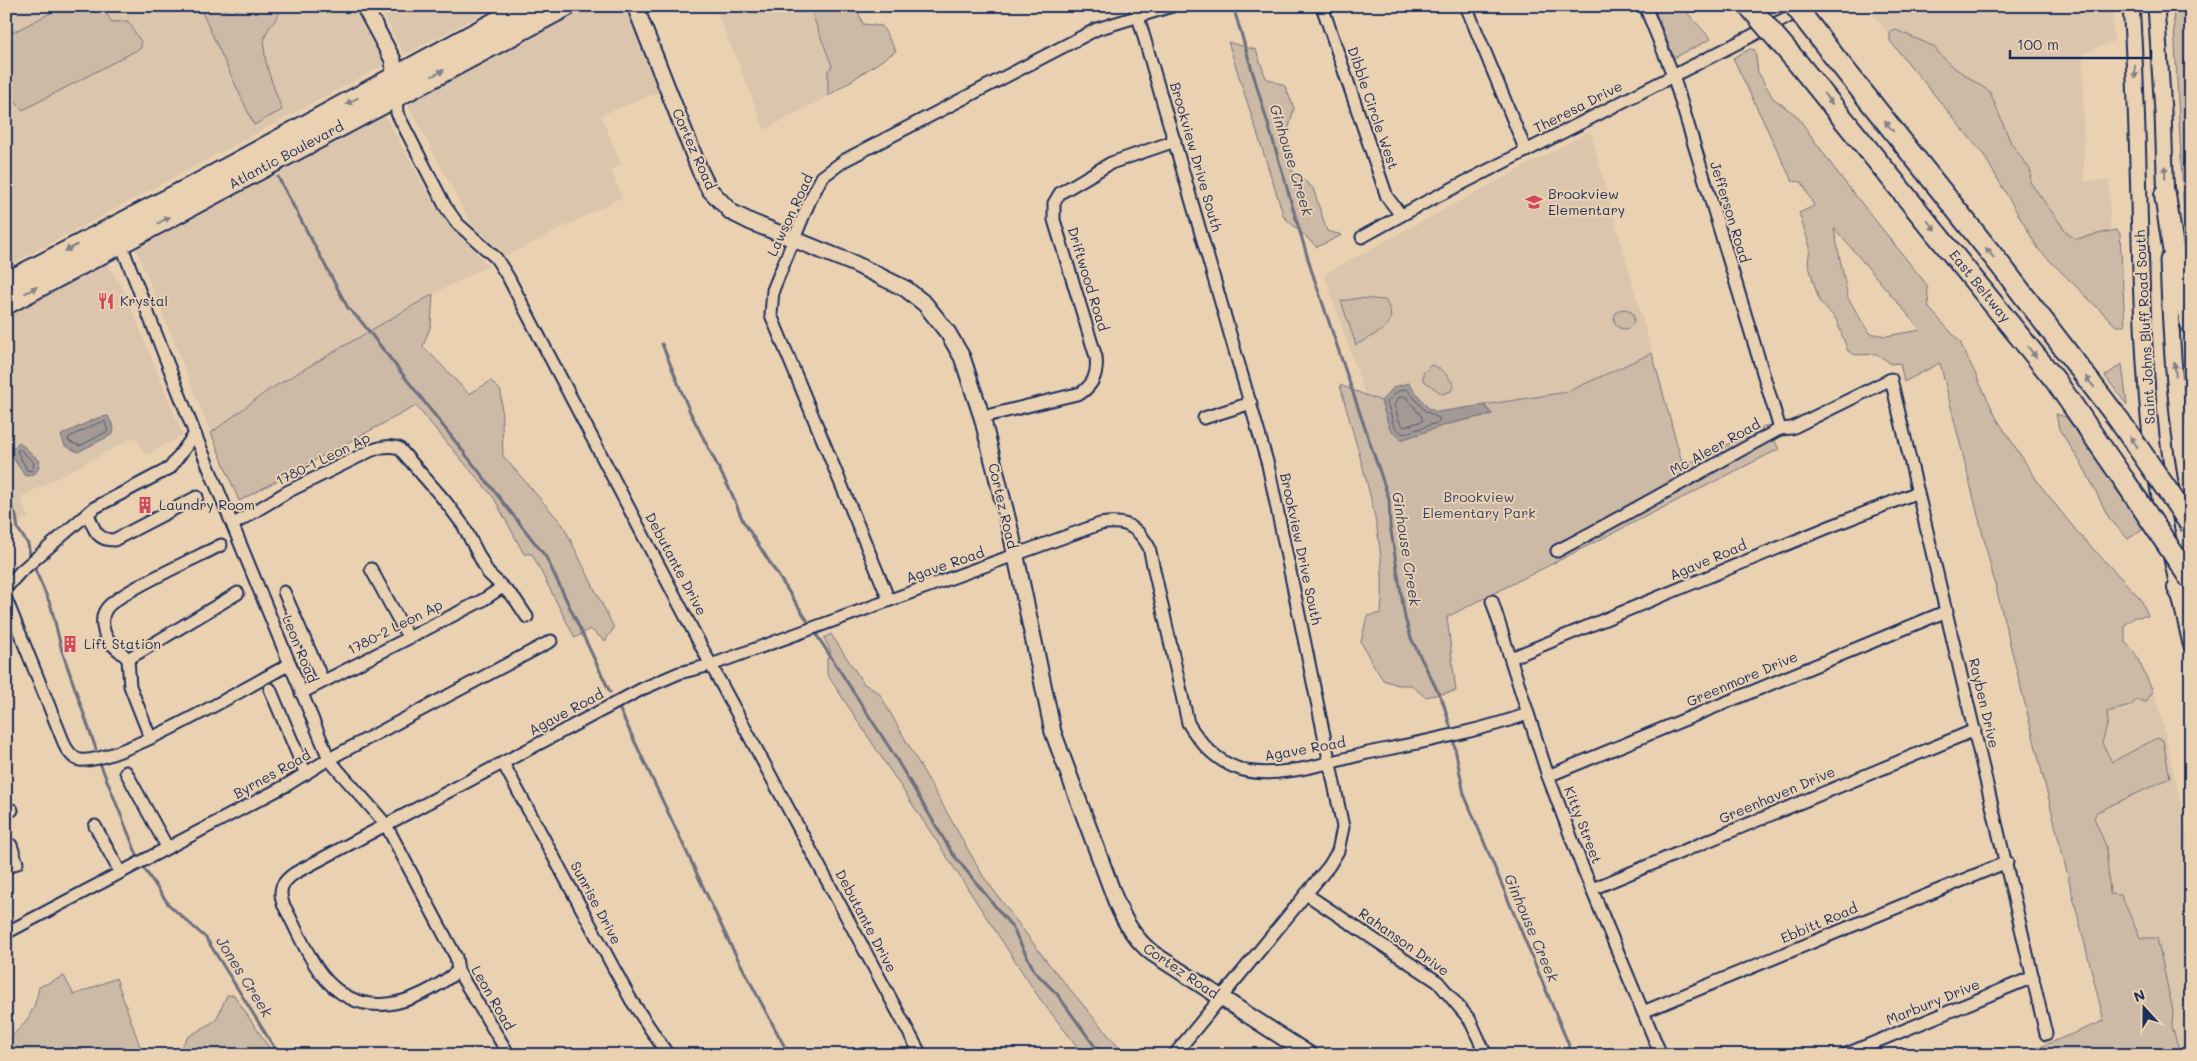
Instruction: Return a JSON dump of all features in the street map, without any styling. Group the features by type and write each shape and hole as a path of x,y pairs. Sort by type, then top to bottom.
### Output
{"highway":[{"name":"Atlantic Boulevard","path":"6,304 118,235 338,108 526,6"},
{"name":"Atlantic Boulevard","path":"6,282 118,235 396,97 566,6"},
{"name":"East Beltway","path":"1749,6 1797,62 2055,380 2124,480 2184,584 2191,609"},
{"name":"East Beltway","path":"1795,6 2011,279 2119,420 2191,525"},
{"path":"2165,195 2176,267 2191,324"}],"street":[{"path":"364,6 393,60 396,97"},
{"name":"Cortez Road","path":"635,6 709,188 731,212 877,274 906,290 925,304 948,333 962,358 982,417 1011,532 1014,556 1053,732 1117,904 1127,926 1140,943 1310,1055"},
{"name":"Lawson Road","path":"889,600 771,315 773,290 817,186 830,170 1055,49 1136,11 1172,6"},
{"name":"Dibble Circle West","path":"1322,6 1387,196 1401,216"},
{"path":"1466,6 1526,151"},
{"name":"Jefferson Road","path":"1645,6 1673,75 1780,429"},
{"name":"Theresa Drive","path":"1362,237 1810,6"},
{"name":"Saint Johns Bluff Road South","path":"2131,6 2144,339 2150,418 2158,487 2184,584 2191,644"},
{"name":"Saint Johns Bluff Road South","path":"2156,6 2163,112 2165,195 2174,358 2184,468 2191,505"},
{"name":"Brookview Drive South","path":"1136,11 1268,465 1331,761 1343,827 1338,852 1306,894 1174,1055"},
{"name":"Debutante Drive","path":"396,97 397,113 444,206 457,222 496,258 508,276 711,664 921,1055"},
{"name":"Driftwood Road","path":"982,417 1073,396 1088,388 1093,382 1096,375 1096,357 1054,220 1054,203 1060,193 1111,163 1175,141"},
{"name":"Leon Road","path":"118,235 195,434 234,524 329,759 345,780 376,810 386,824 456,957 458,971 509,1055"},
{"name":"Mc Aleer Road","path":"1557,551 1625,516 1691,477 1780,429 1792,428 1891,379"},
{"name":"Rayben Drive","path":"1891,379 2007,862 2046,1034"},
{"path":"1204,418 1251,403"},
{"path":"6,588 20,572 108,499 170,468 195,434"},
{"name":"1780-1 Leon Ap","path":"234,524 286,492 370,451 384,446 393,446 399,448 445,501 463,525 488,573 501,588 515,599 526,617"},
{"name":"Agave Road","path":"1511,658 1828,527 1918,492"},
{"path":"88,514 98,536 105,540 114,540 197,497"},
{"name":"Agave Road","path":"458,971 445,981 408,1001 381,1004 365,1003 348,997 334,988 322,975 280,894 285,880 386,824 642,689 680,673 711,664 1100,524 1115,521 1129,524 1142,535 1149,547 1188,723 1199,741 1213,754 1238,769 1260,772 1280,771 1469,732 1528,714"},
{"path":"150,738 130,686 128,659 109,640 104,631 103,616 107,608 130,592 221,545"},
{"path":"371,569 408,636"},
{"name":"1780-2 Leon Ap","path":"301,693 408,636 483,600 501,588"},
{"path":"284,592 323,681"},
{"path":"128,659 238,593"},
{"path":"6,599 34,672 71,755 78,760 96,760 132,748 290,664"},
{"name":"Kitty Street","path":"1492,601 1548,776 1592,889 1661,1055"},
{"name":"Greenmore Drive","path":"1548,776 1947,611"},
{"name":"Byrnes Road","path":"6,933 306,774 329,759 551,641"},
{"path":"270,689 306,774"},
{"name":"Greenhaven Drive","path":"1592,889 1975,730"},
{"name":"Sunrise Drive","path":"503,763 631,1000 668,1055"},
{"path":"126,772 167,848"},
{"path":"95,826 120,872"},
{"path":"6,844 11,845 17,863 6,868"},
{"name":"Ebbitt Road","path":"1643,1012 2007,862"},
{"name":"Rahanson Drive","path":"1306,894 1438,982 1470,1020 1486,1055"},
{"name":"Marbury Drive","path":"1844,1055 2033,977"}],"shaded area":[{"path":"6,6 352,6 384,65 6,267"},
{"path":"379,6 497,6 404,55"},
{"path":"591,6 626,6 629,8 662,91 601,115 621,165 611,170 622,197 507,256 471,224 408,104"},
{"path":"715,6 822,6 812,14 832,66 828,71 828,96 765,130"},
{"path":"1866,6 2112,6 2114,41 2083,54 2084,181 2109,180 2113,307"},
{"path":"385,116 440,214 488,266 433,294 267,391 211,433 136,249"},
{"name":"Brookview Elementary","path":"1590,131 1652,353 1567,392 1437,412 1428,408 1409,383 1394,387 1381,401 1365,395 1324,274"},
{"path":"107,264 124,290 183,435 146,455 135,437 21,497 28,518 6,529 6,317"},
{"path":"2153,691 2162,719 2191,851 2191,1055 2181,1055 2172,1027 2173,1011 2121,895 2110,894 2106,846 2094,818 2157,739 2112,762 2102,743 2108,722 2107,712 2130,706 2137,700 2146,702"}],"green space":[{"path":"64,6 101,6 112,22 128,21 141,42 141,48 23,110 6,93 6,36"},
{"path":"199,6 215,6 231,13 243,6 280,6 278,15 266,33 264,46 269,74 282,110 254,125"},
{"path":"822,6 856,6 863,24 882,26 896,51 828,96 828,71 832,66 812,14"},
{"path":"1653,6 1681,6 1711,39 1674,58"},
{"path":"2173,6 2191,6 2191,281 2187,273"},
{"path":"1896,30 1933,46 1949,64 1990,92 2011,143 2031,171 2030,182 2068,234 2076,239 2116,230 2120,233 2125,326 2116,326 2039,250 1983,154 1890,41 1890,32"},
{"path":"1228,42 1256,50 1266,78 1285,86 1294,108 1287,135 1292,171 1313,188 1327,231 1342,235 1317,247 1284,217"},
{"path":"1750,49 1755,50 1758,72 1773,98 1797,116 1839,175 1927,285 1929,308 1960,342 1997,419 2040,485 2078,533 2141,599 2148,616 2135,617 2125,625 2125,642 2135,653 2153,691 2146,702 2137,700 2130,706 2107,712 2108,722 2102,743 2112,762 2157,738 2163,740 2170,778 2097,812 2094,818 2106,846 2110,894 2121,895 2140,938 2157,938 2173,1011 2172,1027 2181,1055 2020,1055 2104,1021 1940,363 1904,382 1900,363 1891,364 1877,354 1856,355 1848,351 1836,319 1819,301 1808,263 1810,247 1799,213 1814,206 1802,182 1792,181 1733,58","holes":["1835,229 1921,330 1886,336 1869,333 1848,298"]},
{"path":"433,294 431,325 423,346 469,394 491,381 501,391 503,456 563,525 614,628 605,641 590,629 575,638 532,554 524,554 494,498 416,406 239,501 211,433 267,391"},
{"path":"1359,298 1385,300 1391,317 1385,328 1356,345 1341,301"},
{"path":"1624,309 1631,312 1634,319 1631,326 1624,329 1617,326 1614,319 1617,312"},
{"name":"Brookview Elementary Park","path":"1652,353 1683,466 1767,425 1779,449 1447,617 1456,691 1425,697 1411,685 1398,685 1383,680 1361,642 1367,616 1381,613 1381,555 1371,498 1340,385 1381,401 1390,429 1448,424 1492,414 1484,405 1567,392"},
{"path":"2122,364 2127,405 2105,376"},
{"path":"1431,365 1441,370 1450,379 1454,386 1451,391 1442,394 1423,380 1423,373"},
{"path":"2056,414 2066,417 2146,528 2128,539 2109,518 2084,468 2059,429"},
{"path":"831,634 864,684 879,693 983,876 1048,963 1125,1055 1104,1055 1097,1046 1084,1055 1040,999 827,674 827,659 831,652 824,638"},
{"path":"64,976 74,995 116,978 143,1055 6,1055 6,1040 19,1029 28,1017 35,1003 39,987"},
{"path":"227,995 234,995 274,1055 147,1055 180,1048 188,1037 216,1020"}],"water":[{"path":"1409,383 1428,408 1437,412 1484,405 1492,414 1448,424 1401,440 1390,429 1381,401 1394,387"},
{"path":"108,416 114,428 113,434 78,452 65,446 61,435 97,418"},
{"path":"19,442 40,461 38,470 32,475 25,476 10,451"}],"waterway":[{"name":"Ginhouse Creek","path":"1233,6 1311,269 1389,499 1390,525 1405,618 1411,638 1443,702 1452,732"},
{"path":"278,177 348,308 360,320 546,557 610,692"},
{"path":"662,344 690,412 731,492 743,521 891,750 952,853 1012,927 1035,972 1057,994 1101,1055"},
{"name":"Jones Creek","path":"6,493 16,516 18,529 28,544 30,555"},
{"name":"Jones Creek","path":"34,567 51,606 62,651 96,749"},
{"path":"618,706 730,944 789,1055"},
{"name":"Ginhouse Creek","path":"1453,738 1464,794 1573,1055"},
{"name":"Jones Creek","path":"100,763 137,855"},
{"name":"Jones Creek","path":"145,870 169,905 206,938 279,1055"}],"place":[{"name":"Brookview Elementary","path":"1534,202"},
{"name":"Krystal","path":"106,301"},
{"name":"Laundry Room","path":"145,505"},
{"name":"Lift Station","path":"70,644"}]}
